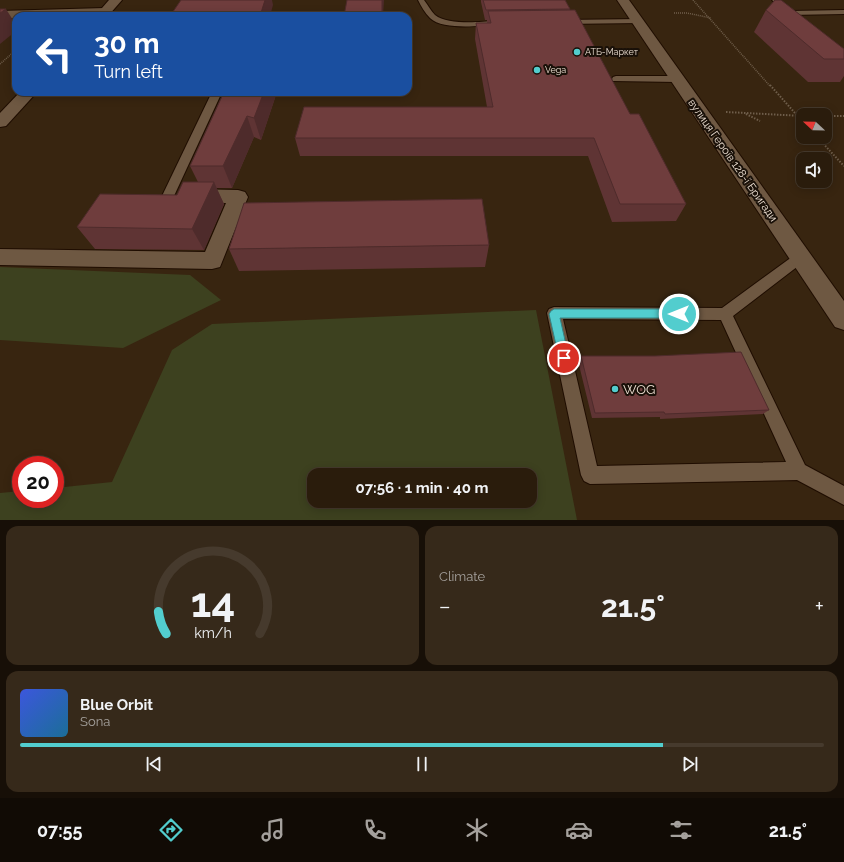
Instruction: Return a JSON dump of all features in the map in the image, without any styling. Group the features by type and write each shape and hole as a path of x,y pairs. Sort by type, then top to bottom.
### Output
{"street":[{"path":"106,12 116,0"},
{"name":"вулиця Героїв 128-ї Бригади","path":"623,0 844,320"},
{"path":"0,15 12,15"},
{"path":"0,122 25,96"},
{"path":"0,257 212,261 238,197 168,196"}],"lane":[{"path":"421,0 434,19 441,21 464,24 504,23"},
{"path":"775,0 789,13 844,12"},
{"path":"559,22 638,21"},
{"path":"616,79 677,79"},
{"path":"168,196 215,96"},
{"path":"801,257 725,314 554,314 590,476 799,471 844,496"},
{"path":"725,314 799,471"}],"path":[{"path":"693,0 711,18 796,114"},
{"path":"674,14 688,13 711,18"},
{"path":"0,64 12,54"},
{"path":"700,111 796,116"},
{"path":"743,113 760,121"},
{"path":"832,116 844,116"},
{"path":"824,144 844,166"}],"green space":[{"path":"0,267 190,275 221,300 123,348 0,340"},
{"path":"536,310 577,520 0,520 0,493 12,492 12,508 64,508 64,487 112,482 172,350 212,324"}],"building":[{"path":"181,0 265,0 261,12 173,12"},
{"path":"347,0 382,0 382,12 345,12"},
{"path":"483,0 565,0 570,9 486,10"},
{"path":"775,0 781,0 844,49 844,59 824,59 766,10"},
{"path":"0,9 6,9 0,13"},
{"path":"575,10 630,114 639,114 686,204 620,204 594,138 295,138 304,107 493,107 476,23 491,23 488,11"},
{"path":"222,96 262,96 254,118 247,116 223,166 190,166"},
{"path":"183,182 214,182 192,229 77,227 100,194 177,195"},
{"path":"482,199 489,245 229,249 244,203"},
{"path":"741,352 769,410 665,414 664,412 595,413 581,356 655,356"}],"place":[{"name":"АТБ-Маркет","path":"577,52"},
{"name":"Vega","path":"537,70"},
{"name":"WOG","path":"615,389"}],"route":[{"path":"564,358 554,314 679,314"}]}
